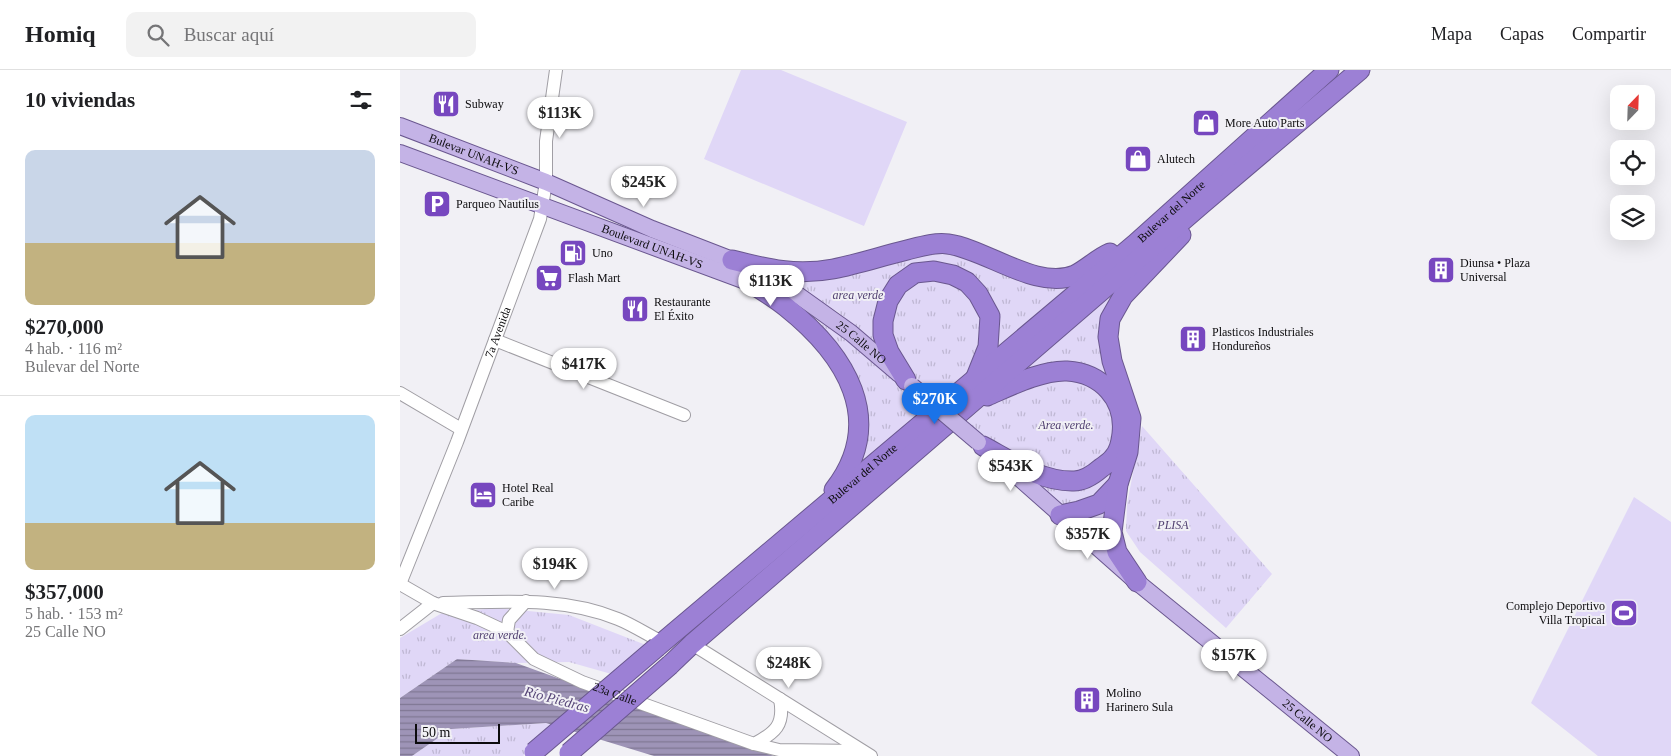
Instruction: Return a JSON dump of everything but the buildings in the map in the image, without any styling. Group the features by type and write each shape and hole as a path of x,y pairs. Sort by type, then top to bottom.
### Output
{"highway":[{"name":"Bulevar del Norte","path":"531,754 1135,244 1329,70"},
{"name":"Bulevar del Norte","path":"567,754 972,402 1360,70"},
{"path":"1137,582 1116,552 1112,532 1118,484 1128,452 1131,418 1112,361 1108,337 1110,319 1123,296 1177,241 1202,204"},
{"path":"732,260 771,270 802,273 834,269 929,245 948,244 983,254 1026,273 1052,278 1074,275 1108,254 1135,244"},
{"path":"909,383 889,352 883,335 883,321 888,301 898,285 915,273 934,271 953,275 967,282 978,294 990,316 988,347 976,379"},
{"path":"748,281 784,305 819,336 836,358 852,385 858,404 858,441 853,458 844,478 818,512"},
{"path":"972,402 1023,381 1046,374 1065,371 1083,373 1106,386 1119,404 1123,424 1121,444 1113,459 1095,473 1076,481 1052,479 1027,470 980,444"},
{"path":"1060,514 1079,511 1099,504 1118,484"}],"main road":[{"name":"Bulevar UNAH-VS","path":"400,126 546,182"},
{"name":"Bulevar UNAH-VS","path":"400,153 542,206"},
{"name":"Boulevard UNAH-VS","path":"546,182 652,229 732,260 788,288 804,300"},
{"name":"Boulevard UNAH-VS","path":"542,206 785,296 804,300"},
{"name":"25 Calle NO","path":"804,300 851,333 1137,582 1351,756"}],"street":[{"name":"7a Avenida","path":"400,584 533,240 546,182 546,141 556,70"},
{"path":"495,340 684,415"},
{"path":"400,393 461,430"},
{"name":"23a Calle","path":"400,584 433,603 477,618 507,632 534,659 582,682 754,744 779,750 867,753"},
{"path":"400,629 433,603 526,601 573,605 618,619 659,645"},
{"path":"507,632 509,620 526,601"},
{"path":"692,644 867,753"},
{"path":"754,744 771,735 781,719 780,699"}],"green space":[{"path":"741,70 781,70 907,122 864,226 704,159"},
{"path":"1166,245 1105,320 1119,392 1083,368 1010,382"},
{"name":"area verde","path":"952,250 1026,279 1098,265 991,356 993,349 968,276 893,283 883,350 838,312 813,297 789,278"},
{"name":"area verde","path":"934,277 961,284 983,317 984,341 973,371 939,398 903,367 893,349 889,318 892,304 916,278"},
{"path":"794,306 842,336 927,408 854,468 865,411"},
{"name":"Area verde.","path":"1082,378 1114,405 1113,449 1090,470 1062,474 995,448 967,421 984,406 1024,387 1048,379"},
{"name":"PLISA","path":"1142,426 1272,574 1226,628 1140,552 1126,531 1127,504"},
{"path":"1115,463 1113,482 1097,500 1065,509 1025,474 1052,484"},
{"path":"1112,497 1110,550 1074,517"},
{"name":"Complejo Deportivo Villa Tropical","path":"1634,497 1671,522 1671,756 1598,756 1531,703"},
{"name":"area verde.","path":"497,608 569,615 651,647 615,675 569,662 516,663 457,659 400,698 400,638 442,613"},
{"path":"546,723 558,726 523,756 412,756 451,729"}],"water":[{"name":"Río Piedras","path":"457,659 516,663 774,756 654,756 546,723 451,729 412,756 400,756 400,698"}],"place":[{"name":"Subway","path":"446,104"},
{"name":"More Auto Parts","path":"1206,123"},
{"name":"Alutech","path":"1138,159"},
{"name":"Parqueo Nautilus","path":"437,204"},
{"name":"Uno","path":"573,253"},
{"name":"Diunsa • Plaza Universal","path":"1441,270"},
{"name":"Flash Mart","path":"549,278"},
{"name":"Restaurante El Éxito","path":"635,309"},
{"name":"Plasticos Industriales Hondureños","path":"1193,339"},
{"name":"Hotel Real Caribe","path":"483,495"},
{"name":"Complejo Deportivo Villa Tropical","path":"1624,613"},
{"name":"Molino Harinero Sula","path":"1087,700"}]}
